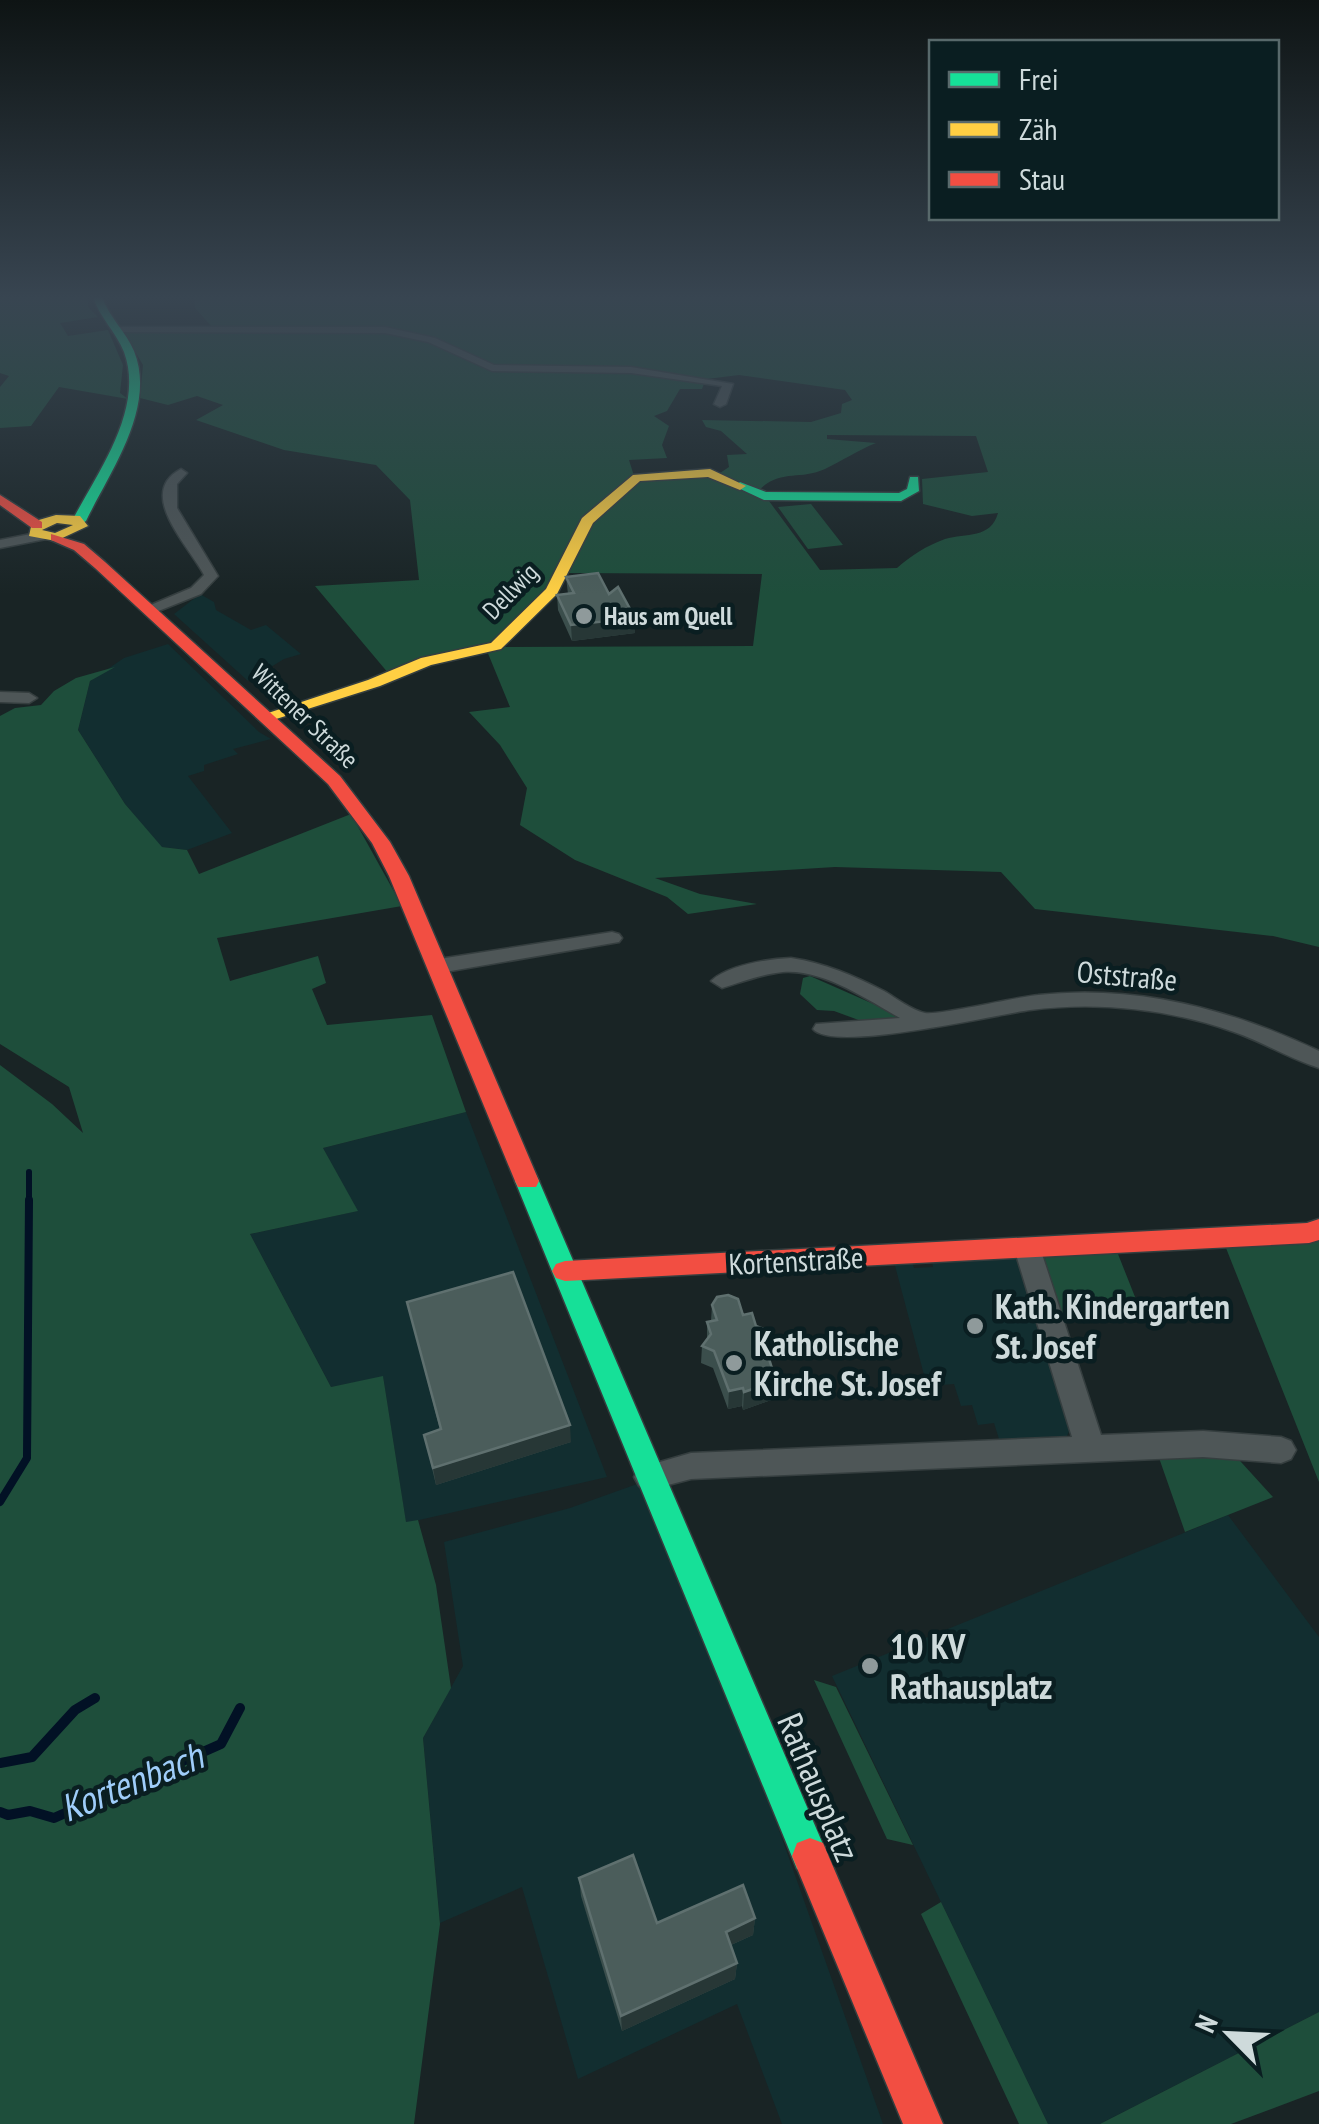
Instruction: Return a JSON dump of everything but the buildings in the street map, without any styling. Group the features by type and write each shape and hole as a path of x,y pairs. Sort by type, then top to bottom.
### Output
{"main road":[{"path":"60,527 134,396"},
{"name":"Dellwig","path":"267,716 362,687 426,661 496,646 552,591 567,568 587,521 636,478 710,473 764,496 901,497 914,491 914,480"},
{"name":"Wittener Straße","path":"7,503 60,527 334,780 373,831 400,876 439,966 649,1477"},
{"name":"Kortenstraße","path":"565,1271 1309,1233 1319,1229"},
{"name":"Rathausplatz","path":"649,1477 923,2124"}],"street":[{"path":"720,404 723,396"},
{"path":"147,607 186,596 206,584 211,576 170,511 168,490 171,480 181,473"},
{"path":"1,544 60,527"},
{"path":"0,697 30,698"},
{"path":"439,966 612,938"},
{"path":"722,981 778,966 800,966 824,973 923,1021"},
{"name":"Oststraße","path":"824,1028 868,1030 1028,1002 1086,998 1138,1001 1232,1022 1319,1060"},
{"path":"1027,1248 1091,1450"},
{"path":"649,1477 691,1466 1202,1444 1280,1450"}],"shaded area":[{"path":"200,594 214,602 216,610 251,630 266,625 301,654 284,659 248,681 174,614"},
{"path":"168,644 271,739 233,749 238,754 204,765 204,771 188,776 232,833 187,850 161,847 125,804 78,730 90,681 124,658"},
{"path":"466,1112 607,1477 406,1523 383,1377 331,1387 250,1234 357,1211 323,1148"},
{"name":"Kath. Kindergarten St. Josef","path":"1017,1259 1070,1429 1067,1436 999,1439 994,1423 978,1425 972,1405 961,1406 954,1384 927,1386 894,1262 912,1261 914,1268 933,1267 932,1261"},
{"path":"640,1483 761,1779 883,2124 782,2124 737,2004 578,2079 522,1887 440,1923 423,1738 463,1666 444,1542 570,1508"},
{"path":"1228,1515 1319,1637 1319,2012 1100,2124 1048,2124 832,1676"}],"green space":[{"path":"0,396 52,396 31,426 0,428"},
{"path":"140,396 197,396 168,405"},
{"path":"197,396 676,396 667,411 654,416 669,426 662,445 667,458 629,460 634,476 578,529 546,593 491,643 389,674 315,586 419,580 410,500 376,465 284,450 196,420 223,405"},
{"path":"849,396 1319,396 1319,947 1273,936 1035,909 1001,872 835,867 655,878 700,894 757,904 688,914 667,897 575,860 520,825 527,788 500,745 469,712 510,707 487,651 501,647 753,646 762,574 568,573 584,528 638,478 705,475 769,501 820,570 897,568 932,545 977,534 995,521 998,513 972,516 923,504 922,479 988,472 976,436 827,435 827,439 876,443 825,469 782,477 758,491 717,475 729,467 727,455 747,454 721,431 706,427 702,420 811,422 841,413 842,404 852,400"},
{"path":"811,504 843,545 808,549 778,507"},
{"path":"115,667 90,681 78,730 125,804 162,847 187,850 199,874 351,814 402,906 217,938 230,981 318,956 326,983 312,989 327,1025 432,1015 466,1112 323,1148 358,1211 250,1234 331,1387 383,1376 406,1522 418,1520 436,1585 451,1688 423,1738 440,1924 414,2124 0,2124 0,1065 83,1133 69,1087 0,1044 0,716 15,708 41,705 54,691 76,678"},
{"path":"810,976 903,1017 864,1022 834,1011 817,1010 800,994 803,978"},
{"path":"1319,1239 1319,1482 1224,1243"},
{"path":"1116,1249 1139,1307 1102,1320 1057,1320 1040,1257"},
{"path":"1231,1451 1273,1497 1185,1532 1158,1455"},
{"path":"814,1680 836,1687 913,1845 887,1839"},
{"path":"941,1902 1048,2124 1019,2124 921,1914"},
{"path":"1319,2012 1319,2091 1231,2124 1100,2124"}],"waterway":[{"path":"29,1172 29,1200"},
{"path":"0,1502 27,1458 29,1200"},
{"path":"0,1763 32,1757 75,1710 95,1698"},
{"name":"Kortenbach","path":"0,1812 8,1815 30,1811 54,1818 221,1744 240,1708"}],"traffic: fast":[{"path":"79,521 119,443 132,396"},
{"path":"740,486 764,496 901,497 913,491 914,480"},
{"path":"527,1181 810,1856"}],"traffic: slow":[{"path":"267,716 374,683 426,661 496,646 552,591 587,521 637,478 710,473 740,486"},
{"path":"56,519 75,519 81,526 56,537 34,533 37,525 56,519"}],"traffic: jam":[{"path":"0,499 37,525"},
{"path":"56,537 79,547 100,565 334,780 381,842 399,876 527,1181"},
{"path":"565,1271 1309,1233 1319,1229"},
{"path":"810,1856 923,2124"}],"place":[{"name":"Haus am Quell","path":"584,616"},
{"name":"Kath. Kindergarten St. Josef","path":"975,1326"},
{"name":"Katholische Kirche St. Josef","path":"734,1363"},
{"name":"10 KV Rathausplatz","path":"870,1666"}]}
